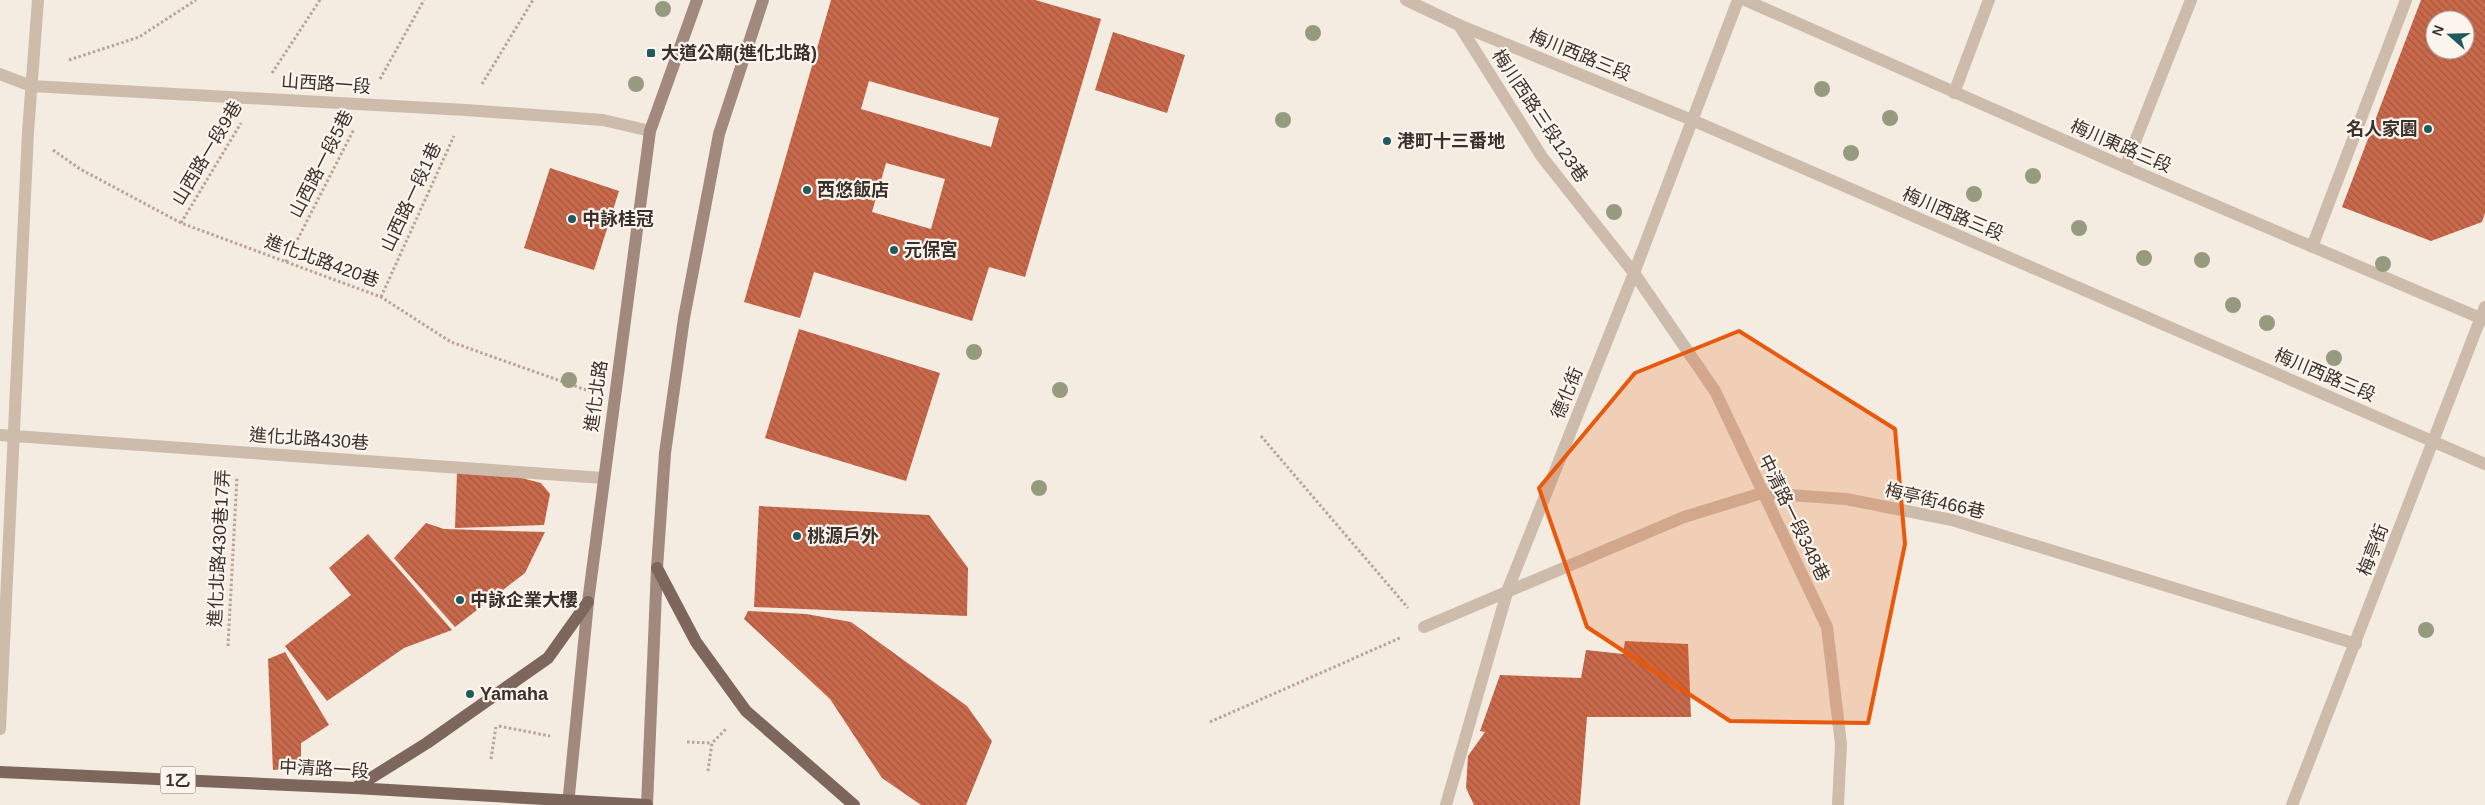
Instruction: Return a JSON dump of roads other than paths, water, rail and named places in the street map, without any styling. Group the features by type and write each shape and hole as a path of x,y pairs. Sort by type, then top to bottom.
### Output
{"main road":[{"name":"進化北路","path":"568,804 588,602 603,478 650,131 697,0"},
{"path":"647,805 657,568 665,453 686,308 719,134 763,0"},
{"path":"657,568 696,642 746,711 854,805"},
{"path":"355,788 427,743 548,658 588,602"},
{"name":"中清路一段","path":"0,772 355,788 568,804 647,805"}],"street":[{"path":"0,729 6,435 38,0"},
{"name":"梅川西路三段","path":"1406,0 1458,24 1692,120 2485,464"},
{"name":"德化街","path":"1446,805 1508,590 1634,273 1738,0"},
{"name":"梅川東路三段","path":"1745,0 1954,93 2312,247 2484,315"},
{"path":"1954,93 1989,0"},
{"path":"2125,167 2191,0"},
{"path":"2312,247 2406,0"},
{"name":"梅川西路三段123巷","path":"1458,24 1542,157 1634,273"},
{"name":"山西路一段","path":"0,74 31,86 257,97 604,120 650,131"},
{"name":"中清路一段348巷","path":"1634,273 1716,391 1762,493 1827,627 1841,744 1838,805"},
{"name":"梅亭街","path":"2292,805 2356,644 2433,441 2484,315"},
{"name":"進化北路430巷","path":"6,435 603,478"},
{"name":"梅亭街466巷","path":"1424,627 1684,517 1762,493 1846,499 1952,520 2356,644"}],"place":[{"name":"大道公廟(進化北路)","path":"651,53"},
{"name":"名人家園","path":"2428,129"},
{"name":"港町十三番地","path":"1387,141"},
{"name":"西悠飯店","path":"807,190"},
{"name":"中詠桂冠","path":"572,219"},
{"name":"元保宮","path":"894,250"},
{"name":"桃源戶外","path":"797,536"},
{"name":"中詠企業大樓","path":"460,600"},
{"name":"Yamaha","path":"470,694"}]}
